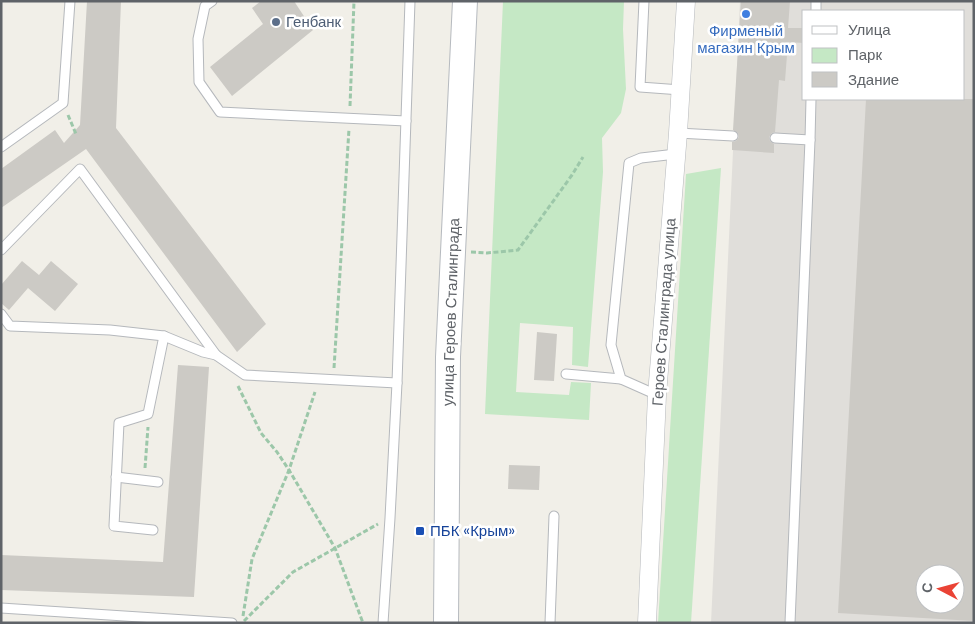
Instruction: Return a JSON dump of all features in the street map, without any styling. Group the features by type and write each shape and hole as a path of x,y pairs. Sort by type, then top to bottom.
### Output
{"main road":[{"name":"улица Героев Сталинграда","path":"446,623 448,357 465,1"}],"street":[{"name":"Героев Сталинграда улица","path":"647,623 657,395 678,134 686,1"}],"lane":[{"path":"1,147 63,103 70,1"},
{"path":"212,1 206,6 198,39 199,82 220,112 406,121"},
{"path":"382,623 397,382 410,1"},
{"path":"644,1 640,87 681,90"},
{"path":"790,623 812,100"},
{"path":"678,134 733,136"},
{"path":"775,138 810,140"},
{"path":"621,379 611,345 629,163 641,158 676,154"},
{"path":"1,250 80,169 216,355 245,375 397,382"},
{"path":"1,314 10,326"},
{"path":"1,330 10,326 110,330 164,336 203,352 216,355"},
{"path":"153,530 114,526 119,423 148,414 164,336"},
{"path":"566,374 621,379 657,395"},
{"path":"116,477 158,482"},
{"path":"550,623 554,516"},
{"path":"1,608 232,623"}],"path":[{"path":"334,380 354,1"},
{"path":"63,103 76,134"},
{"path":"453,251 487,253 518,250 583,157"},
{"path":"226,362 261,433 289,470 334,548 364,623"},
{"path":"242,623 252,559 289,470 320,379"},
{"path":"144,480 148,414"},
{"path":"242,623 293,572 390,518"}],"shaded area":[{"path":"740,1 974,1 974,623 711,623"}],"green space":[{"path":"503,1 624,1 623,29 626,89 621,113 602,138 603,172 588,367 572,365 573,327 520,323 516,392 569,395 571,382 591,383 589,420 485,414"},
{"path":"721,168 691,623 658,623 686,174"}],"building":[{"path":"87,1 121,1 116,128 266,324 237,352 86,149 1,208 1,169 55,130 64,143 80,125"},
{"path":"261,1 294,1 313,30 232,96 210,67 263,24 252,8"},
{"path":"741,1 790,1 788,28 802,28 802,43 788,42 785,81 779,80 775,132 769,137 770,141 774,144 774,153 732,150 732,142 736,141 739,137 738,133 733,130"},
{"path":"974,99 974,621 838,613 866,100"},
{"path":"22,261 39,275 51,261 78,284 55,311 28,288 9,310 1,303 1,285"},
{"path":"537,332 557,334 554,381 534,380"},
{"path":"178,365 209,367 194,597 1,590 1,555 163,562"},
{"path":"509,465 540,466 539,490 508,489"}],"place":[{"name":"Фирменый магазин Крым","path":"746,14"},
{"name":"Генбанк","path":"276,22"},
{"name":"ПБК «Крым»","path":"420,531"}]}
